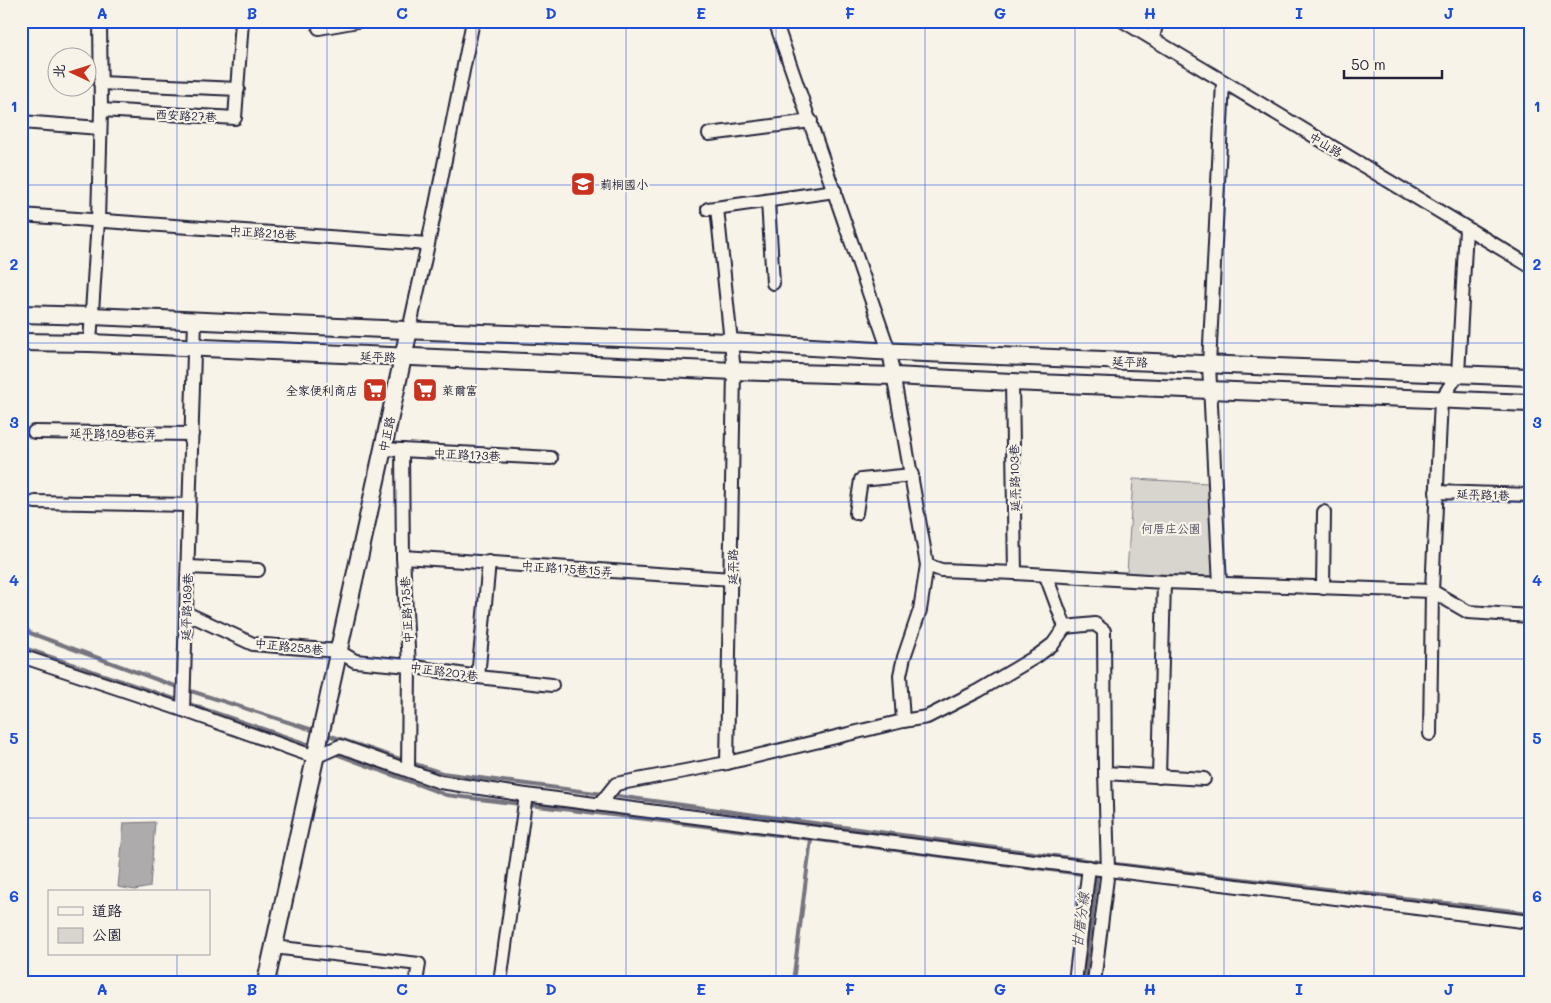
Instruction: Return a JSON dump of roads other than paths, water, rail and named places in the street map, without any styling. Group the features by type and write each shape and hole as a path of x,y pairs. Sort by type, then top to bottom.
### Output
{"main road":[{"name":"延平路","path":"21,314 730,342 889,351 1530,377"},
{"name":"中正路","path":"266,982 408,330"},
{"name":"延平路","path":"21,342 90,343 194,349 894,376 1441,400 1530,402"}],"street":[{"path":"90,343 98,220 101,110 100,21"},
{"name":"西安路27巷","path":"101,110 235,118 242,21"},
{"path":"318,28 358,21"},
{"name":"中正路","path":"408,330 428,244 473,21"},
{"path":"775,21 889,351 894,376 928,565 920,610 900,675 903,721"},
{"name":"中山路","path":"1123,21 1530,266"},
{"path":"1153,38 1157,21"},
{"path":"1220,584 1210,364 1223,82"},
{"path":"100,83 238,89"},
{"path":"709,134 811,121"},
{"path":"21,122 100,128"},
{"path":"773,283 768,201 835,191"},
{"name":"延平路","path":"728,763 734,371 713,209 768,201"},
{"path":"21,215 98,220"},
{"name":"中正路218巷","path":"98,220 428,244"},
{"path":"1430,734 1432,591 1441,400 1458,374 1466,229"},
{"name":"延平路189巷","path":"183,710 195,321"},
{"name":"延平路103巷","path":"1012,382 1015,573"},
{"name":"延平路189巷6弄","path":"34,432 192,434"},
{"name":"中正路173巷","path":"383,449 552,458"},
{"name":"中正路175巷","path":"402,450 403,556 408,666 408,770"},
{"path":"856,513 861,480 912,475"},
{"name":"延平路1巷","path":"1436,492 1530,495"},
{"path":"35,502 190,505"},
{"path":"1323,588 1324,512"},
{"name":"中正路175巷15弄","path":"403,556 732,579"},
{"path":"478,677 489,562"},
{"path":"928,565 941,570 1046,576 1432,591 1468,612 1530,616"},
{"path":"188,567 258,570"},
{"path":"1046,576 1065,627"},
{"path":"1159,777 1164,582"},
{"name":"中正路258巷","path":"186,613 254,644 338,651"},
{"path":"600,804 616,784 728,763 903,721 927,717 978,691 1036,656 1053,644 1065,627 1096,624 1104,631 1108,870 1094,982"},
{"name":"中正路207巷","path":"338,651 355,661 552,685"},
{"path":"21,656 183,710 315,757 340,746 440,782 526,795 1010,858 1530,922"},
{"path":"1105,773 1204,779"},
{"path":"500,982 526,795"},
{"path":"1075,982 1089,867"},
{"path":"273,947 419,964 416,982"}],"waterway":[{"path":"21,318 22,338"},
{"path":"21,400 22,345"},
{"path":"21,624 30,633 169,684 316,731"},
{"path":"21,647 313,746"},
{"path":"325,734 442,773 603,794"},
{"path":"333,753 446,795 1097,875"},
{"path":"610,795 1099,862 1530,913"},
{"path":"793,982 811,839"},
{"name":"甘厝分線","path":"1084,982 1097,875"}],"place":[{"name":"莿桐國小","path":"583,184"},
{"name":"全家便利商店","path":"375,390"},
{"name":"萊爾富","path":"425,390"}],"park label":[{"name":"何厝庄公園","path":"1171,528"}]}
